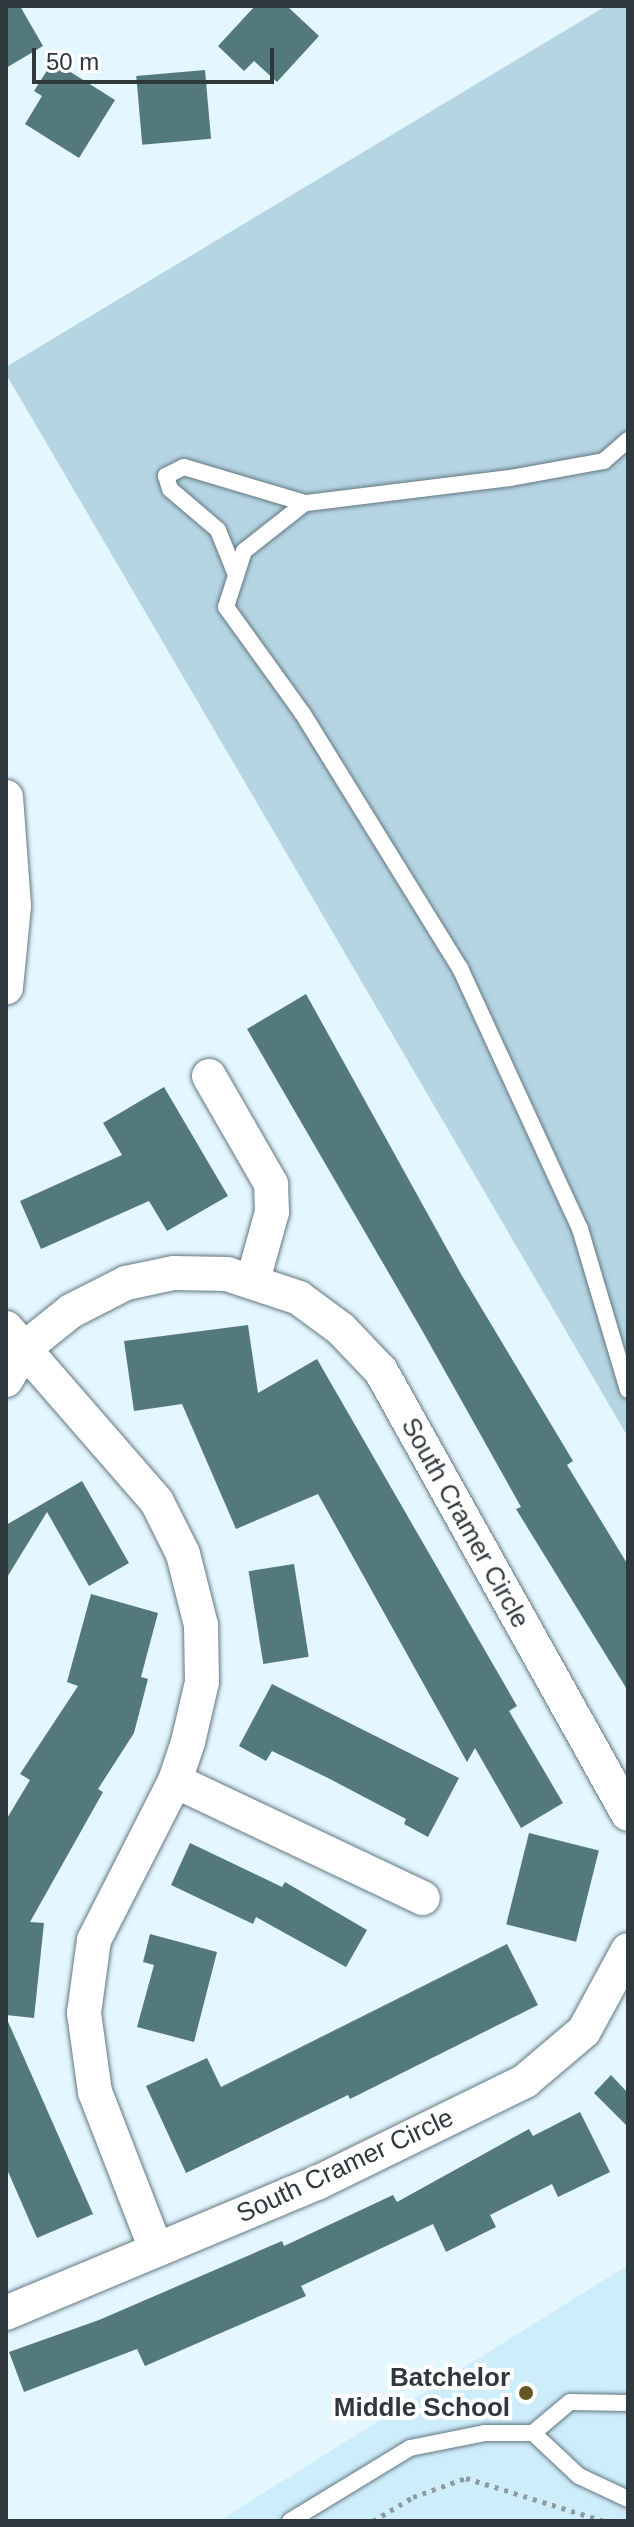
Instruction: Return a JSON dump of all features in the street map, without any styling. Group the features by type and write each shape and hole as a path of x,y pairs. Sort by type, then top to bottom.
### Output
{"street":[{"path":"6,797 14,906 6,988"},
{"path":"209,1076 271,1184 272,1212 253,1280"},
{"name":"South Cramer Circle","path":"6,1380 15,1338 126,1283 198,1272 253,1280 299,1298 341,1329 381,1371 628,1814"},
{"path":"15,1338 137,1473 183,1554 201,1625 202,1682 175,1781 94,1940 84,2013 95,2092 156,2249"},
{"path":"175,1781 423,1898"},
{"name":"South Cramer Circle","path":"6,2313 317,2183 525,2081 584,2031 628,1950"}],"lane":[{"path":"236,575 218,530 170,489 166,476 184,467 305,503 604,461 628,440"},
{"path":"305,503 244,551 226,607 303,714 460,968 580,1229 628,1390"},
{"path":"290,2521 410,2448 465,2435 533,2433 570,2402 628,2403"},
{"path":"533,2433 579,2476 628,2499"}],"path":[{"path":"373,2521 413,2497 466,2478 604,2521"}],"shaded area":[{"path":"606,6 628,6 628,1437 6,374 6,367"},
{"name":"Batchelor Middle School","path":"628,2265 628,2521 219,2521"}],"building":[{"path":"6,6 20,6 43,46 6,68"},
{"path":"255,6 287,6 319,36 277,82 254,61 244,71 218,46"},
{"path":"53,61 115,100 79,158 25,124 42,96 34,91"},
{"path":"205,70 211,139 142,145 136,76"},
{"path":"306,994 461,1274 573,1461 567,1465 628,1565 628,1691 516,1509 521,1507 423,1332 247,1029"},
{"path":"164,1087 228,1196 167,1231 149,1201 41,1249 20,1201 122,1155 103,1123"},
{"path":"248,1325 258,1393 317,1359 517,1706 509,1711 563,1803 521,1828 475,1748 467,1762 318,1494 236,1529 182,1404 134,1411 124,1341"},
{"path":"82,1481 129,1563 89,1586 47,1512 6,1579 6,1525"},
{"path":"294,1564 309,1657 263,1664 249,1571"},
{"path":"91,1594 158,1613 141,1677 148,1679 134,1733 98,1789 103,1792 30,1922 44,1923 34,2018 6,2015 6,1820 30,1780 20,1774 78,1686 67,1682"},
{"path":"272,1684 459,1778 428,1837 404,1824 406,1819 272,1751 266,1761 239,1746"},
{"path":"529,1833 599,1850 576,1942 506,1924"},
{"path":"190,1843 282,1887 285,1882 367,1930 346,1967 256,1917 253,1924 171,1885"},
{"path":"150,1934 217,1952 194,2042 137,2027 154,1965 143,1962"},
{"path":"507,1944 538,2005 350,2099 348,2095 186,2173 146,2086 207,2058 221,2087"},
{"path":"6,2017 93,2214 37,2238 6,2167"},
{"path":"611,2075 628,2093 628,2127 594,2093"},
{"path":"580,2112 610,2172 558,2197 552,2184 490,2215 496,2227 446,2252 433,2224 301,2286 306,2296 145,2366 137,2349 24,2392 9,2352 99,2320 282,2241 284,2246 393,2195 397,2202 529,2129 533,2136"}],"place":[{"name":"Batchelor Middle School","path":"526,2393"}]}
